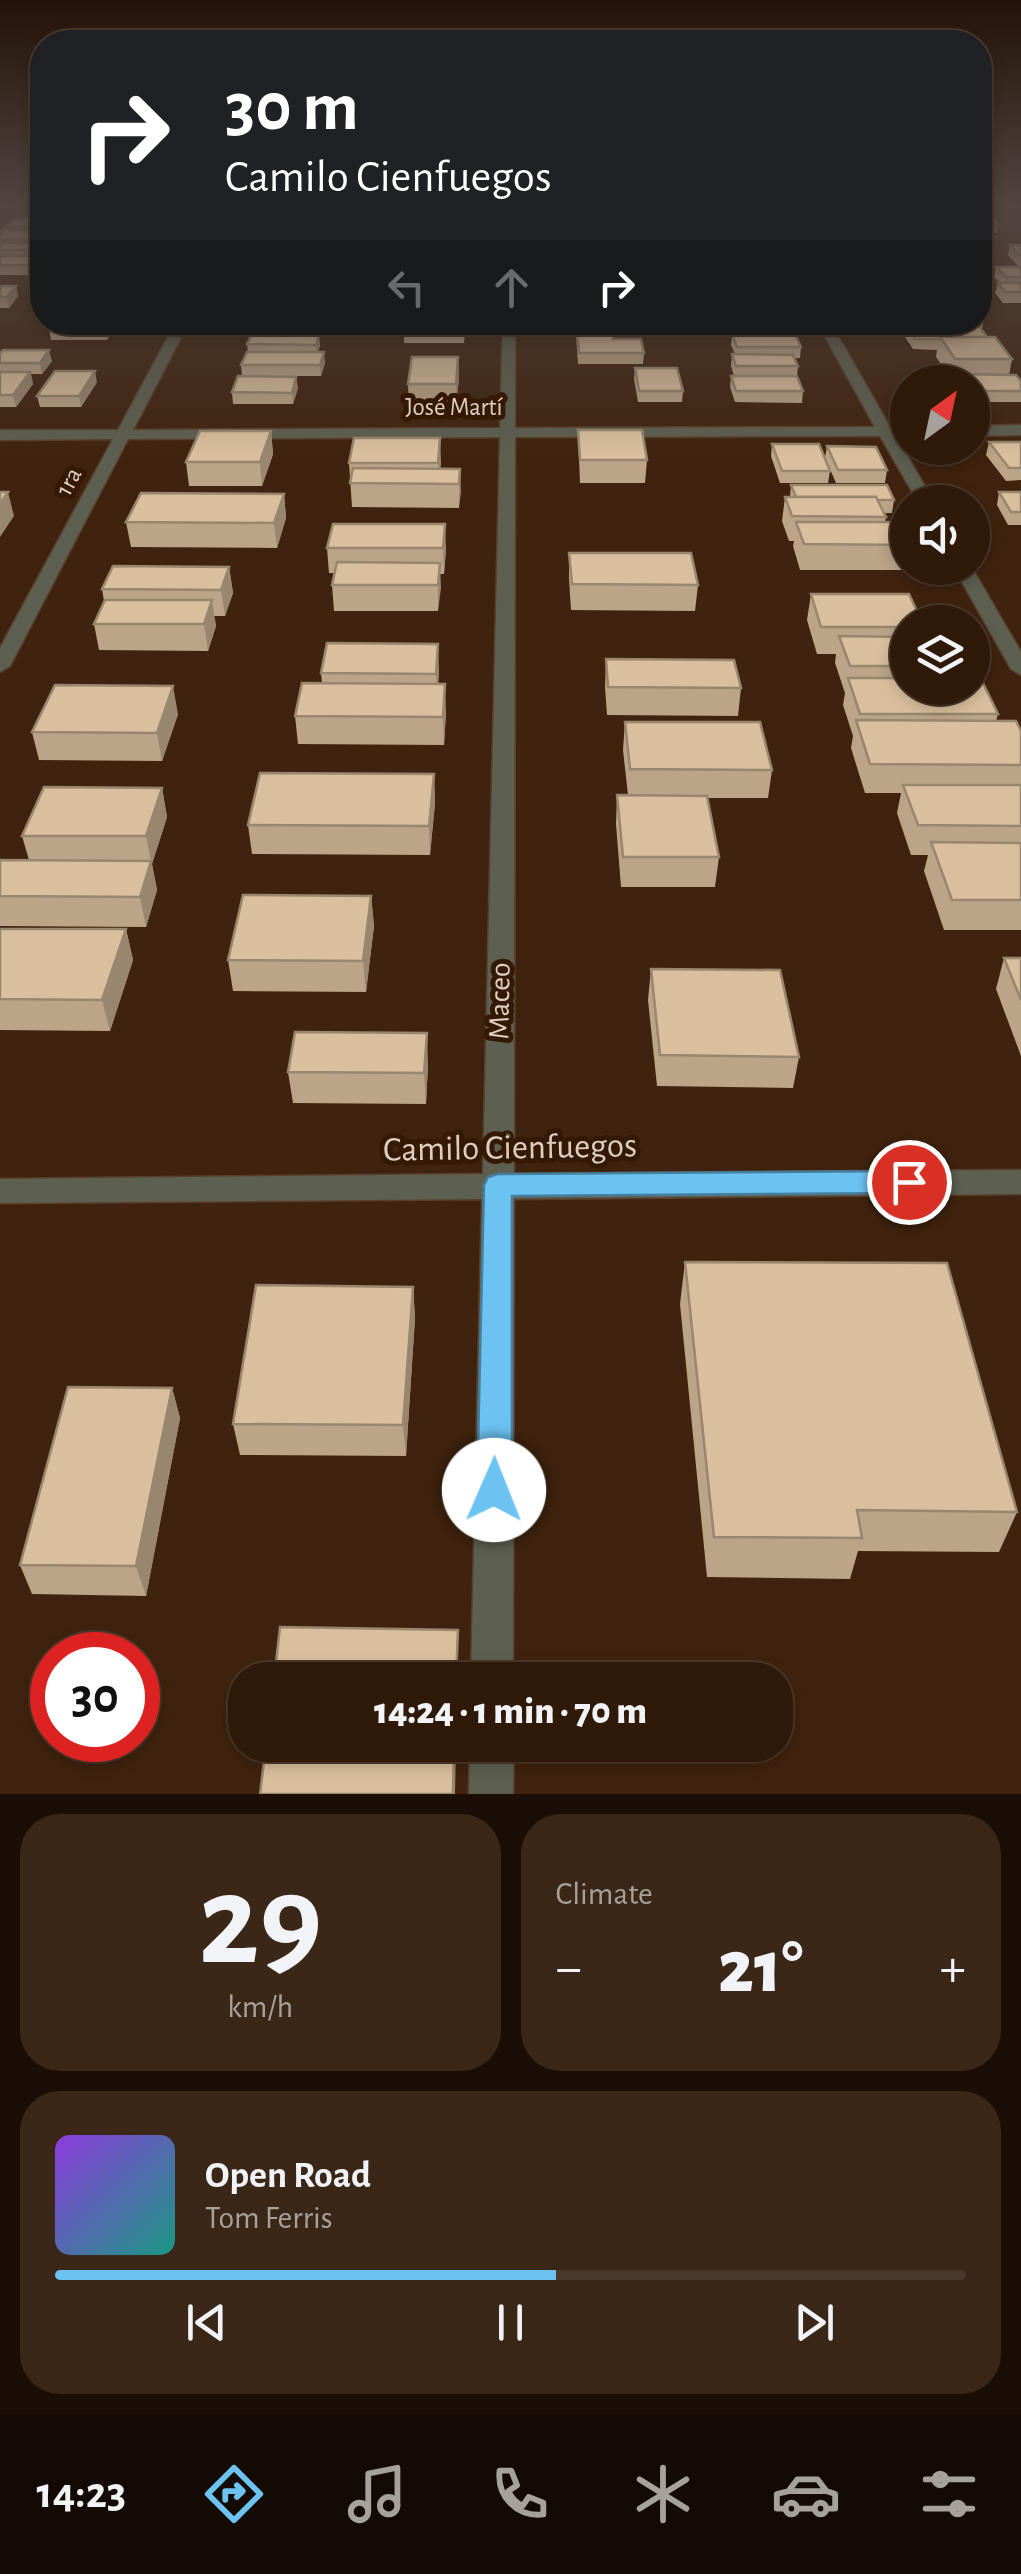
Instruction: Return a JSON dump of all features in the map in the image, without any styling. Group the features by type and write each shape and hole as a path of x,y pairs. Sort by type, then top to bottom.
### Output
{"street":[{"name":"1ra","path":"0,666 176,335"},
{"name":"Maceo","path":"492,1662 509,335"},
{"path":"830,335 916,485"},
{"path":"990,431 1021,430"},
{"name":"José Martí","path":"0,435 890,432"},
{"path":"973,585 1021,669"},
{"name":"Camilo Cienfuegos","path":"0,1191 1021,1182"},
{"path":"491,1794 492,1762"}],"building":[{"path":"0,289 14,289 6,297 0,297"},
{"path":"252,335 319,335 316,345 247,344"},
{"path":"577,335 641,339 644,353 579,353"},
{"path":"732,335 795,335 801,347 737,347"},
{"path":"912,335 987,337 940,337 915,339"},
{"path":"940,337 995,337 1012,359 955,359"},
{"path":"3,350 49,350 40,363 0,363"},
{"path":"247,352 324,352 320,365 241,365"},
{"path":"732,354 793,355 798,366 736,366"},
{"path":"412,357 458,357 456,384 408,384"},
{"path":"635,368 677,368 683,391 639,391"},
{"path":"55,371 95,371 79,396 37,396"},
{"path":"0,372 30,372 13,395 0,395"},
{"path":"990,375 1016,375 1021,391 990,391"},
{"path":"238,376 296,377 292,393 232,392"},
{"path":"731,376 797,376 803,391 736,391"},
{"path":"578,430 642,430 647,460 580,460"},
{"path":"200,431 271,431 260,462 186,462"},
{"path":"354,438 440,438 438,463 349,463"},
{"path":"990,442 1021,442 1021,468 1009,468"},
{"path":"772,444 819,444 830,471 782,471"},
{"path":"827,446 876,447 887,470 838,470"},
{"path":"353,468 460,469 459,484 350,483"},
{"path":"791,485 887,485 890,491 890,500 796,497"},
{"path":"999,492 1021,492 1021,512 1011,512"},
{"path":"141,493 284,494 274,523 126,522"},
{"path":"785,497 876,497 886,517 792,516"},
{"path":"796,522 890,522 890,545 804,544"},
{"path":"333,524 445,524 443,548 327,548"},
{"path":"569,553 691,553 698,585 572,584"},
{"path":"337,562 440,563 438,585 332,585"},
{"path":"113,566 229,567 221,590 102,589"},
{"path":"811,594 909,594 914,605 890,605 890,627 821,627"},
{"path":"105,600 212,600 204,624 94,624"},
{"path":"839,636 890,637 890,666 850,666"},
{"path":"327,643 438,644 436,674 321,673"},
{"path":"606,659 734,660 741,688 608,687"},
{"path":"848,678 890,678 890,705 990,705 990,698 998,714 860,714"},
{"path":"302,683 445,684 443,717 295,716"},
{"path":"55,685 173,686 157,733 32,732"},
{"path":"856,720 1016,721 1021,731 1021,765 870,764"},
{"path":"625,722 760,722 772,770 630,769"},
{"path":"260,773 434,774 429,826 248,825"},
{"path":"903,785 1021,785 1021,826 918,825"},
{"path":"44,787 162,788 146,836 22,836"},
{"path":"617,795 707,796 719,857 623,857"},
{"path":"931,842 1021,843 1021,900 952,900"},
{"path":"0,860 151,861 140,897 0,896"},
{"path":"243,895 371,896 363,961 228,960"},
{"path":"0,929 126,929 102,1000 0,999"},
{"path":"1004,958 1021,958 1021,1000"},
{"path":"651,969 780,970 799,1057 660,1055"},
{"path":"295,1032 427,1033 424,1073 288,1072"},
{"path":"685,1262 947,1263 1017,1512 857,1510 862,1538 714,1537"},
{"path":"256,1285 413,1287 403,1425 233,1424"},
{"path":"68,1387 172,1388 136,1566 20,1565"},
{"path":"280,1627 458,1630 457,1662 276,1662"},
{"path":"264,1762 454,1762 453,1794 260,1794"}],"route":[{"path":"494,1490 498,1185 909,1182"}]}
